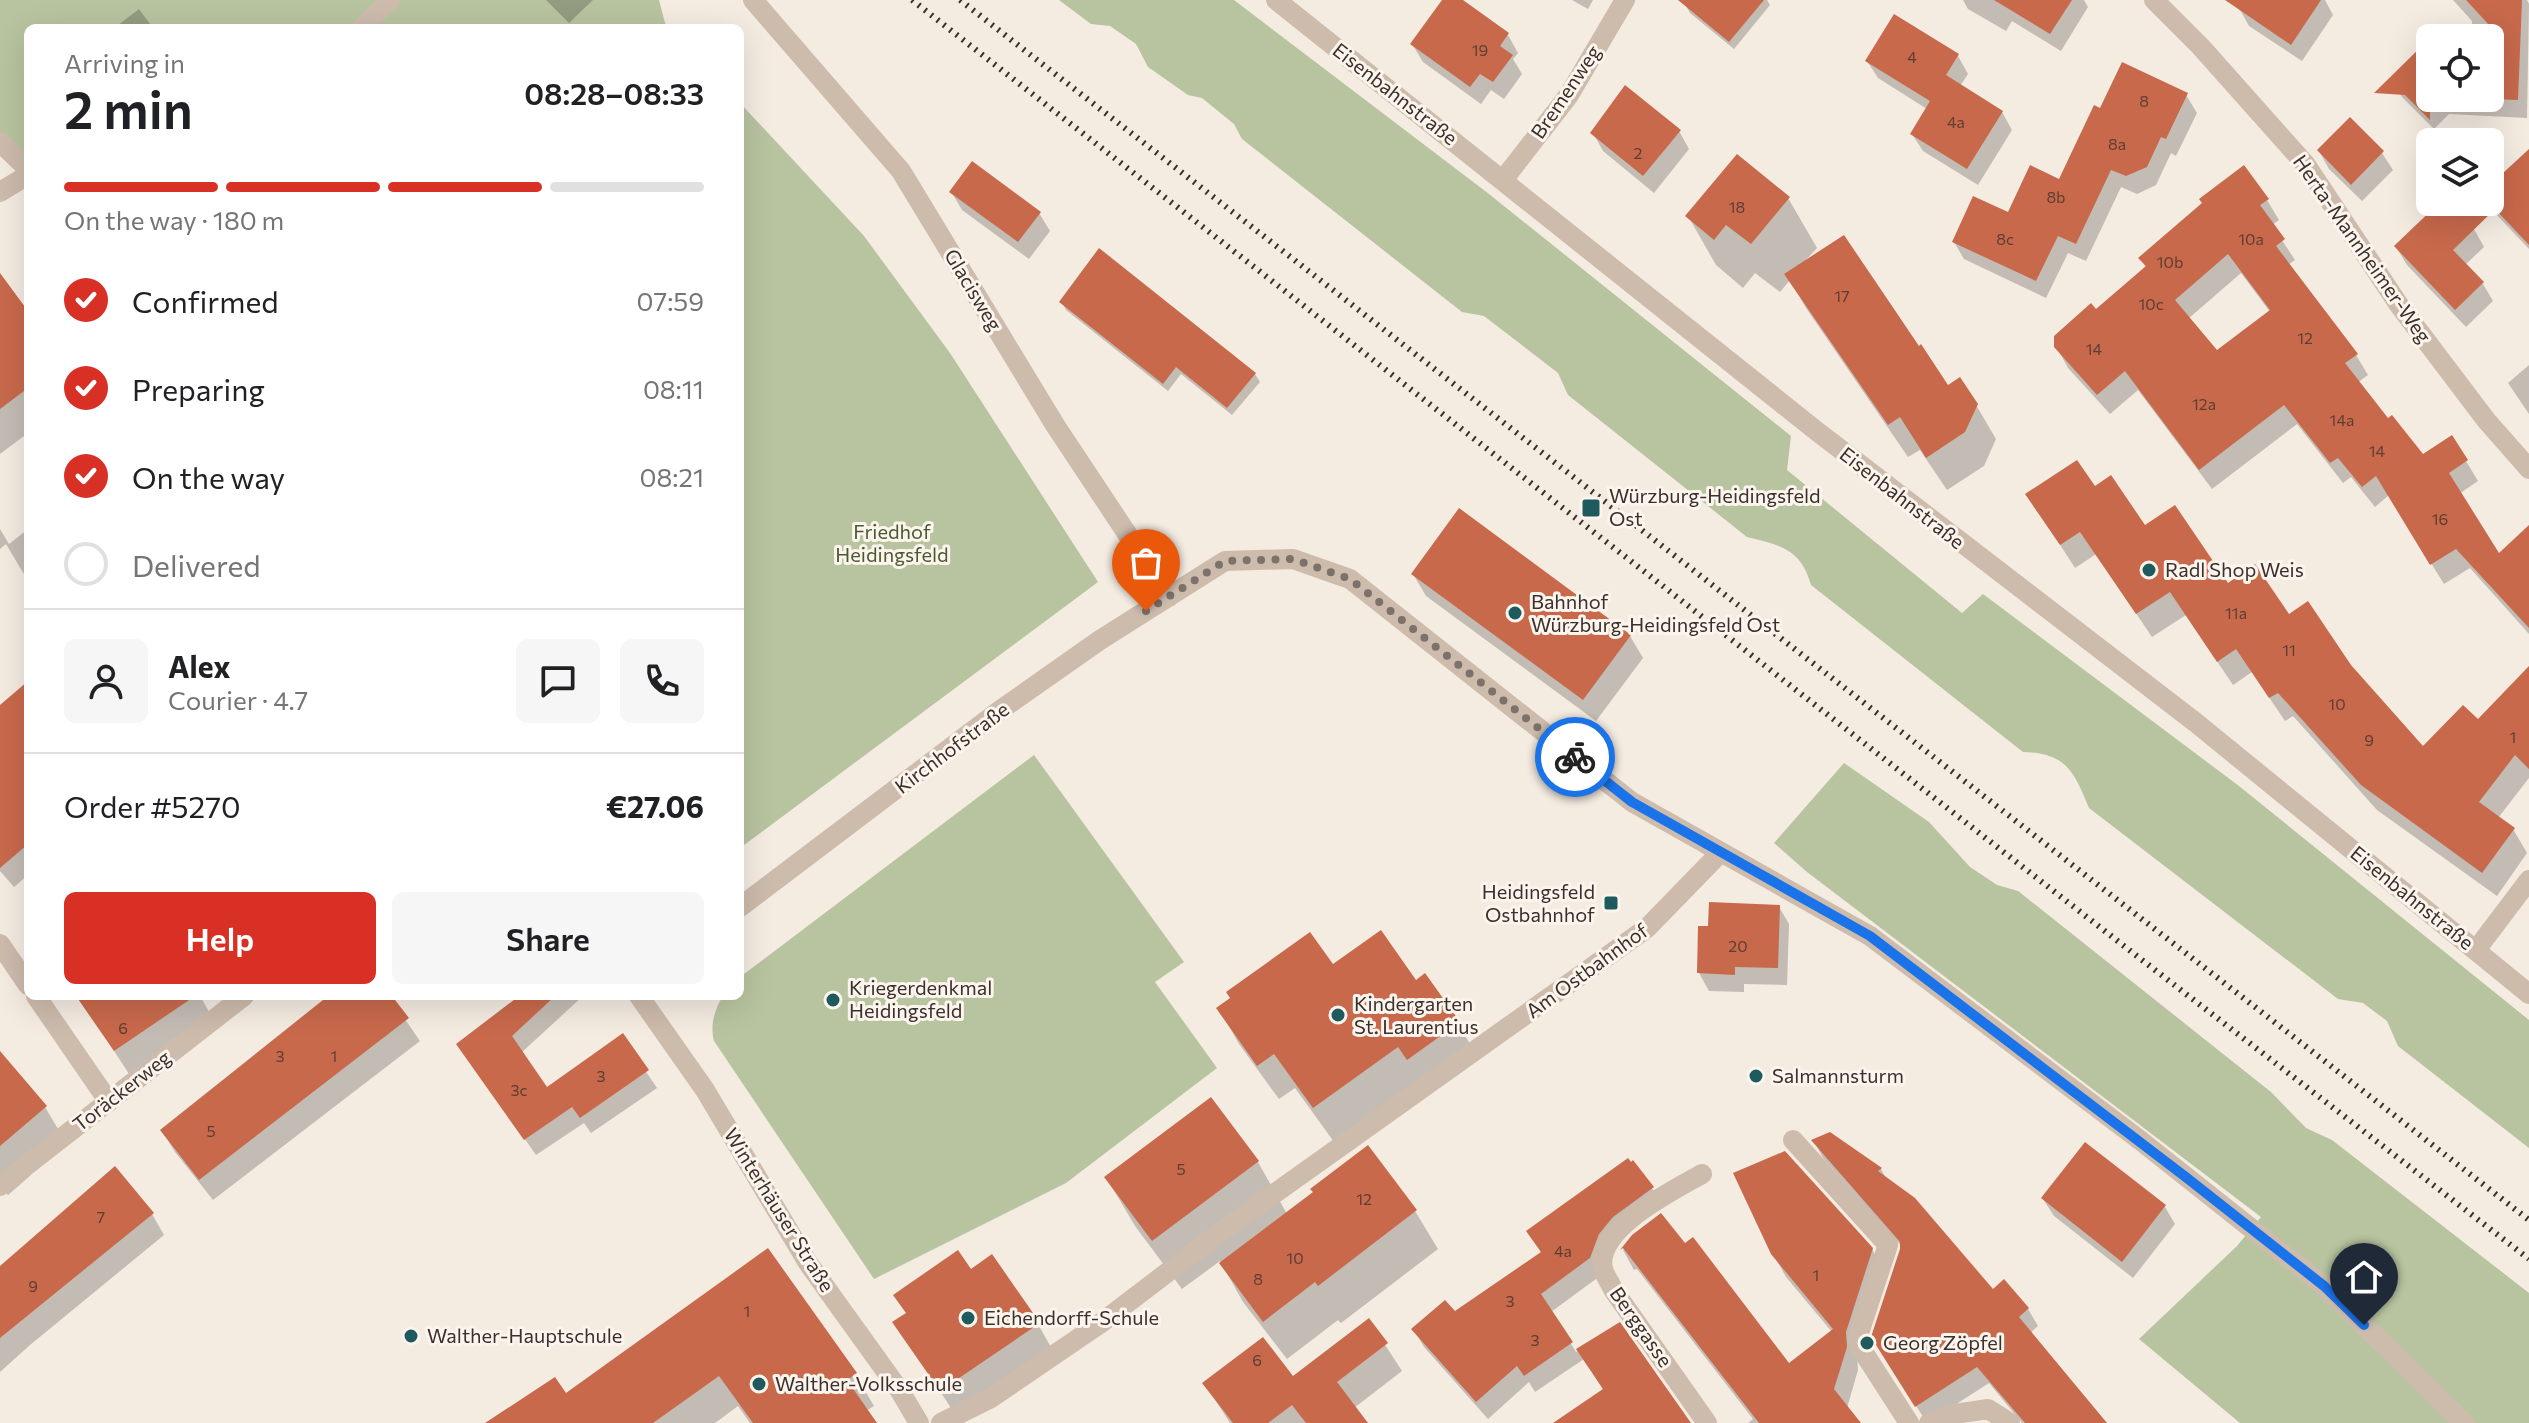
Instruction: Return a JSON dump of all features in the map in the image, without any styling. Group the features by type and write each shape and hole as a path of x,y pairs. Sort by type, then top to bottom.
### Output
{"street":[{"path":"366,24 390,0"},
{"name":"Glacisweg","path":"753,0 901,171 1055,425 1169,597"},
{"name":"Eisenbahnstraße","path":"1276,0 1826,439 2195,722 2529,994"},
{"name":"Bremenweg","path":"1503,180 1569,95 1625,0"},
{"name":"Herta-Mannheimer-Weg","path":"2154,0 2201,47 2306,165 2399,305 2486,420 2529,469"},
{"path":"0,142 24,168"},
{"path":"0,192 24,175"},
{"path":"1169,597 1225,561 1293,559 1350,579 1632,802 1870,936 2141,1141 2324,1286 2464,1423"},
{"name":"Kirchhofstraße","path":"744,904 999,711 1100,640 1169,597"},
{"name":"Am Ostbahnhof","path":"941,1423 991,1398 1101,1323 1219,1233 1647,928 1721,852"},
{"path":"2476,950 2529,880"},
{"path":"0,944 24,979"},
{"path":"39,1000 109,1102"},
{"name":"Toräckerweg","path":"0,1186 239,1000"},
{"name":"Winterhäuser Straße","path":"642,1000 705,1090 808,1263 900,1391 919,1423"},
{"path":"1793,1140 1888,1245 1858,1336 1860,1347 1909,1423"},
{"name":"Berggasse","path":"1702,1174 1647,1206 1613,1236 1602,1267 1614,1291 1707,1423"},
{"path":"1929,1423 1955,1414 1988,1409 2010,1423"}],"green space":[{"path":"0,0 659,0 666,24 24,24 24,165 0,142"},
{"path":"1059,0 1234,0 1489,194 1791,436 1787,470 1962,613 1983,594 2239,786 2529,1020 2529,1148 2398,1046 2387,1021 2363,1003 2338,999 2089,808 2079,784 2067,767 2050,756 2023,752 1811,585 1801,563 1788,550 1747,537 1568,395 1558,373 1484,316 1462,312 1242,139 1234,124 1202,98 1188,95 1148,67 1136,44 1110,26 1091,24"},
{"name":"Friedhof Heidingsfeld","path":"744,107 864,236 950,353 1098,582 744,845"},
{"path":"1034,755 1184,962 1155,982 1217,1068 1066,1183 874,1279 714,1041 715,1012 721,1000 744,1000 744,974"},
{"path":"1844,763 1929,822 1970,867 1997,885 2018,891 2271,1092 2306,1128 2332,1140 2529,1293 2529,1423 2240,1423 2139,1339 2237,1246 2261,1217 1807,872 1774,843"}],"building":[{"path":"1442,0 1463,0 1509,33 1500,46 1513,55 1493,82 1480,74 1470,87 1410,44"},
{"path":"1678,0 1764,0 1729,42"},
{"path":"1994,0 2072,0 2050,34"},
{"path":"2225,0 2321,0 2291,45"},
{"path":"2466,0 2522,0 2518,100 2504,100 2504,24 2488,24"},
{"path":"1894,14 1959,54 1946,75 2003,111 1967,169 1910,134 1930,101 1865,61"},
{"path":"2416,52 2416,106 2405,95 2374,93"},
{"path":"2122,62 2188,93 2166,139 2161,137 2147,167 2126,176 2111,170 2076,244 2058,236 2036,281 1952,242 1973,196 2008,212 2030,165 2059,179 2094,105 2100,108"},
{"path":"1625,85 1681,130 1643,176 1590,133"},
{"path":"2350,117 2384,151 2351,185 2317,150"},
{"path":"2529,149 2529,245 2502,216 2504,172"},
{"path":"1737,154 1790,197 1751,244 1726,225 1714,240 1685,216"},
{"path":"972,161 1041,212 1018,242 949,192"},
{"path":"2244,165 2269,199 2260,205 2285,239 2276,246 2358,354 2345,363 2388,418 2392,415 2423,454 2452,435 2468,460 2449,473 2499,553 2529,525 2529,628 2456,549 2430,565 2376,476 2362,487 2338,458 2330,463 2284,405 2199,470 2125,371 2097,395 2054,347 2054,336 2091,303 2096,309 2146,266 2138,258 2202,203 2199,199","holes":["2228,254 2270,310 2217,350 2175,300"]},
{"path":"2425,216 2488,216 2453,250 2484,282 2455,310 2394,246"},
{"path":"1844,235 1948,385 1960,377 1978,404 1965,432 1926,458 1900,417 1888,425 1784,274"},
{"path":"1099,248 1256,373 1227,408 1176,367 1163,384 1059,302"},
{"path":"0,273 24,306 24,391 0,409"},
{"path":"2077,460 2095,486 2111,475 2145,525 2175,505 2228,583 2255,564 2289,614 2308,601 2351,665 2423,746 2463,705 2478,719 2529,666 2529,769 2515,755 2479,802 2515,828 2482,873 2361,785 2278,693 2269,698 2236,649 2217,662 2170,592 2136,614 2080,532 2060,545 2025,494"},
{"name":"Bahnhof Würzburg-Heidingsfeld Ost","path":"1459,508 1631,635 1583,700 1411,574"},
{"path":"24,684 24,847 0,868 0,705"},
{"path":"1709,902 1780,905 1778,968 1735,967 1735,975 1697,973 1698,926 1708,926"},
{"name":"Kindergarten St. Laurentius","path":"1381,930 1416,980 1425,973 1460,1022 1407,1060 1398,1047 1313,1108 1274,1054 1257,1066 1216,1008 1230,998 1226,992 1310,932 1333,964"},
{"path":"79,1000 189,1000 114,1051"},
{"path":"323,1000 395,1000 409,1018 199,1180 160,1130"},
{"path":"514,1000 551,1000 512,1036 547,1087 623,1033 649,1070 580,1118 572,1107 524,1140 456,1044"},
{"path":"0,1051 47,1106 0,1146"},
{"path":"1211,1097 1259,1161 1152,1241 1104,1177"},
{"path":"1830,1132 1882,1168 1878,1171 1915,1198 1993,1289 2004,1279 2029,1308 2019,1317 2107,1423 2025,1423 1977,1367 1915,1407 1871,1337 1900,1242 1811,1140"},
{"path":"2085,1142 2166,1205 2122,1262 2041,1198"},
{"path":"1368,1145 1417,1210 1318,1286 1315,1282 1263,1322 1219,1263 1313,1192 1310,1189"},
{"path":"1785,1151 1873,1248 1846,1332 1847,1347 1834,1389 1861,1423 1759,1423 1623,1248 1620,1250 1632,1235 1661,1213 1685,1243 1693,1237 1789,1363 1833,1329 1771,1254 1733,1173"},
{"path":"1628,1158 1654,1187 1613,1217 1599,1234 1590,1258 1541,1294 1573,1342 1524,1376 1517,1366 1476,1402 1411,1329 1445,1300 1455,1311 1541,1252 1526,1231"},
{"path":"115,1166 154,1213 0,1338 0,1266"},
{"path":"768,1248 857,1373 847,1380 877,1423 753,1423 719,1376 653,1423 485,1423 555,1377 566,1393"},
{"name":"Eichendorff-Schule","path":"958,1250 971,1269 992,1254 1040,1323 940,1391 892,1322 906,1313 893,1295"},
{"path":"1369,1318 1388,1343 1337,1382 1368,1423 1306,1423 1292,1405 1268,1423 1233,1423 1202,1383 1263,1337 1293,1376"},
{"path":"1620,1322 1691,1423 1553,1423 1603,1389 1576,1349"}],"railway":[{"path":"912,0 2529,1259"},
{"path":"960,0 2529,1220"}],"way so far":[{"path":"1146,611 1225,561 1293,559 1350,579 1575,757"}],"place":[{"name":"Würzburg-Heidingsfeld Ost","path":"1591,508"},
{"name":"Radl Shop Weis","path":"2149,570"},
{"name":"Bahnhof Würzburg-Heidingsfeld Ost","path":"1515,613"},
{"name":"Heidingsfeld Ostbahnhof","path":"1611,903"},
{"name":"Kriegerdenkmal Heidingsfeld","path":"833,1000"},
{"name":"Kindergarten St. Laurentius","path":"1338,1015"},
{"name":"Salmannsturm","path":"1756,1076"},
{"name":"Eichendorff-Schule","path":"968,1318"},
{"name":"Walther-Hauptschule","path":"411,1336"},
{"name":"Georg Zöpfel","path":"1867,1343"},
{"name":"Walther-Volksschule","path":"759,1384"}],"route":[{"path":"1575,757 1632,802 1870,936 2141,1141 2324,1286 2364,1325"}]}
